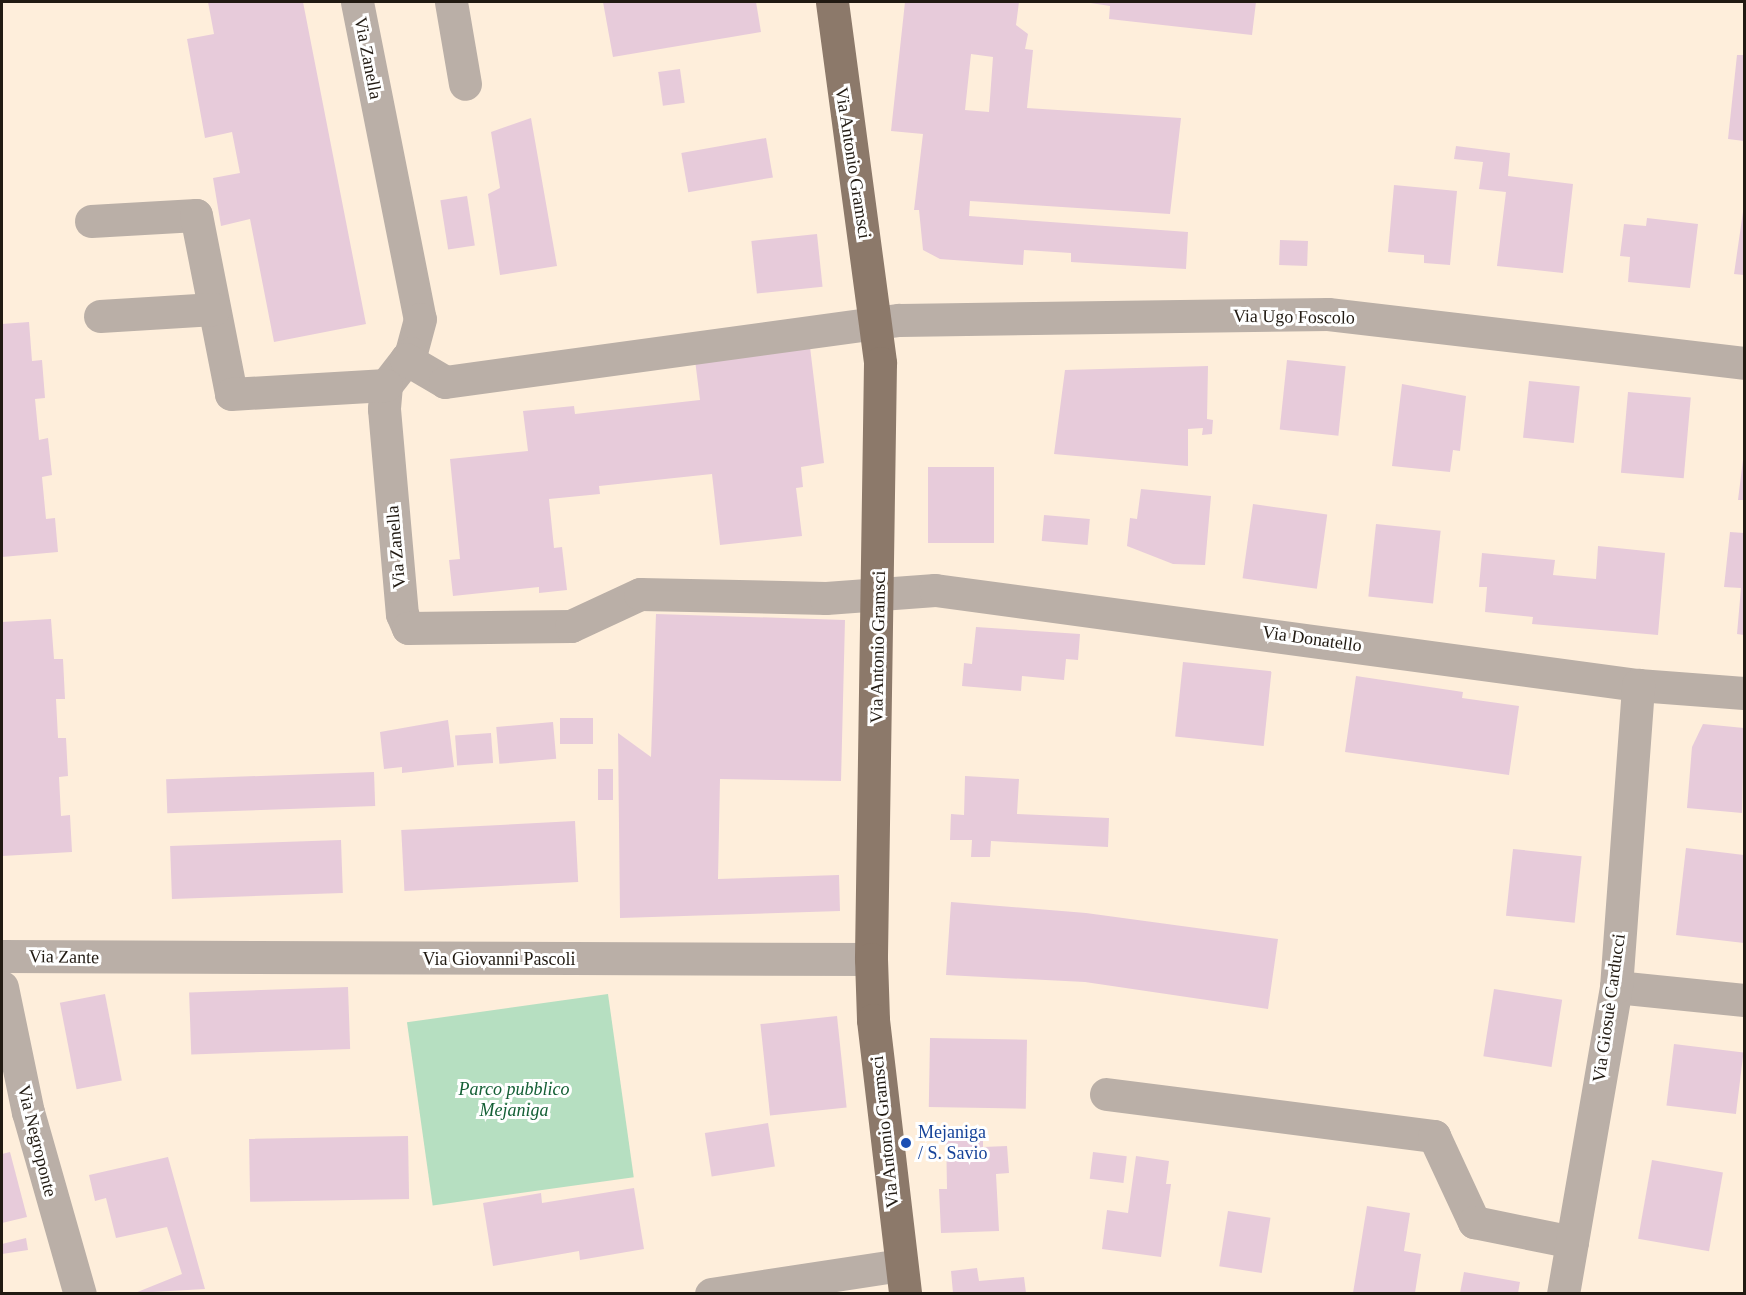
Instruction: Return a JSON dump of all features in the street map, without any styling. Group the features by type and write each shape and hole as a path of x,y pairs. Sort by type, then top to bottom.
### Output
{"main road":[{"name":"Via Antonio Gramsci","path":"832,2 877,322 880,593 871,959 873,1020 903,1279"}],"street":[{"name":"Via Zanella","path":"357,2 420,320 406,359 386,386 398,567 408,628 571,626 640,594 826,598 880,593"},
{"path":"451,2 465,84"},
{"path":"91,221 196,215 231,394 386,386"},
{"path":"100,316 214,309"},
{"name":"Via Ugo Foscolo","path":"406,359 445,382 877,322 1328,314 1744,363"},
{"name":"Via Donatello","path":"880,593 935,590 1638,685 1744,693"},
{"name":"Via Giosuè Carducci","path":"1563,1293 1616,987 1638,685"},
{"name":"Via Zante","path":"2,956 126,957"},
{"name":"Via Giovanni Pascoli","path":"126,957 871,959"},
{"name":"Via Negroponte","path":"2,987 28,1112 80,1293"},
{"path":"1616,987 1744,1000"},
{"path":"1106,1094 1434,1136 1474,1222 1572,1242"},
{"path":"711,1293 903,1279"}],"green space":[{"name":"Parco pubblico Mejaniga","path":"608,994 634,1177 433,1205 407,1022"}],"building":[{"path":"208,2 303,2 366,324 274,342 250,219 221,226 213,178 240,173 232,132 205,138 187,39 214,34"},
{"path":"603,2 756,2 761,32 613,57"},
{"path":"905,2 1019,2 1016,25 1028,34 1025,49 1033,50 1027,108 1181,118 1170,214 970,201 969,216 1188,232 1186,269 1071,262 1071,253 1024,250 1023,265 940,259 923,250 919,210 914,210 923,134 891,131","holes":["971,54 993,57 989,112 965,110"]},
{"path":"1084,2 1256,2 1252,35 1109,19 1110,6"},
{"path":"1737,55 1744,55 1744,141 1728,139"},
{"path":"680,69 685,103 663,106 658,72"},
{"path":"531,118 557,266 500,275 488,194 500,188 491,132"},
{"path":"766,138 773,177 688,192 681,153"},
{"path":"1456,146 1510,153 1508,176 1573,184 1563,273 1497,266 1506,192 1479,189 1483,162 1454,159"},
{"path":"1394,185 1457,191 1450,265 1424,263 1424,255 1388,252"},
{"path":"467,196 475,245 448,250 440,200"},
{"path":"1744,205 1744,275 1734,274"},
{"path":"1647,218 1698,224 1690,288 1628,282 1630,257 1620,256 1624,224 1646,226"},
{"path":"817,234 823,287 757,294 751,241"},
{"path":"1280,240 1308,241 1307,266 1279,265"},
{"path":"29,322 32,361 42,360 45,398 35,399 39,440 48,438 52,475 42,477 46,519 55,518 58,552 2,557 2,324"},
{"path":"810,347 824,463 801,467 803,487 796,488 802,536 720,545 712,474 599,486 600,494 549,499 554,548 562,547 567,590 539,593 539,587 453,596 449,560 460,559 450,459 528,451 523,411 574,406 575,414 700,400 695,360"},
{"path":"1287,360 1346,366 1338,436 1280,430"},
{"path":"1208,366 1207,419 1213,420 1212,434 1202,435 1203,428 1188,429 1188,466 1054,454 1065,370"},
{"path":"1529,381 1580,386 1574,443 1523,438"},
{"path":"1402,384 1466,396 1460,451 1453,450 1450,472 1392,466"},
{"path":"1628,392 1691,397 1684,478 1621,473"},
{"path":"1743,460 1744,500 1738,500"},
{"path":"928,467 994,467 994,543 928,543"},
{"path":"1141,489 1211,496 1205,565 1173,564 1127,546 1130,518 1137,519"},
{"path":"1253,504 1327,514 1317,589 1243,578"},
{"path":"1044,515 1090,519 1088,545 1042,541"},
{"path":"1376,524 1441,531 1433,603 1368,597"},
{"path":"1730,532 1744,533 1744,635 1737,634 1741,588 1724,587"},
{"path":"1598,546 1665,553 1658,635 1532,624 1533,617 1485,612 1487,587 1479,587 1482,553 1555,560 1553,575 1596,579"},
{"path":"656,614 845,620 841,781 720,779 718,879 839,875 840,911 620,918 618,733 651,757"},
{"path":"51,619 54,659 63,659 65,699 56,699 58,738 66,738 68,776 59,777 61,816 70,815 72,852 2,856 2,622"},
{"path":"976,627 1080,634 1078,660 1066,659 1064,680 1022,676 1021,691 962,686 964,663 972,664"},
{"path":"1183,662 1272,671 1264,746 1175,737"},
{"path":"1356,676 1463,692 1462,698 1519,706 1509,775 1345,752"},
{"path":"560,718 593,718 593,744 560,744"},
{"path":"448,720 454,767 402,773 402,767 384,769 380,732"},
{"path":"553,722 556,759 499,764 496,727"},
{"path":"1703,724 1744,728 1742,813 1687,808 1692,747"},
{"path":"491,733 493,763 457,765 455,736"},
{"path":"598,769 613,769 613,800 598,800"},
{"path":"374,772 375,806 167,813 166,779"},
{"path":"965,776 1019,779 1017,814 1109,818 1108,847 991,841 990,857 971,857 972,840 950,840 951,814 964,815"},
{"path":"575,821 578,882 404,891 401,830"},
{"path":"341,840 343,893 172,899 170,846"},
{"path":"1686,848 1744,855 1744,943 1676,935"},
{"path":"1513,849 1582,856 1575,923 1506,916"},
{"path":"951,902 1086,913 1278,939 1268,1009 1085,982 946,975"},
{"path":"348,987 350,1049 191,1055 189,993"},
{"path":"1494,989 1562,1000 1552,1067 1483,1056"},
{"path":"105,994 122,1080 77,1089 60,1003"},
{"path":"837,1016 847,1107 770,1116 760,1024"},
{"path":"930,1038 1027,1040 1026,1109 929,1107"},
{"path":"1674,1044 1743,1053 1736,1114 1666,1106"},
{"path":"768,1123 775,1166 712,1176 705,1133"},
{"path":"946,1130 983,1136 983,1147 1007,1146 1009,1173 996,1174 999,1231 941,1233 939,1189 947,1189"},
{"path":"408,1136 409,1199 250,1202 249,1139"},
{"path":"10,1152 27,1217 2,1223 2,1154"},
{"path":"1093,1152 1127,1156 1123,1183 1090,1179"},
{"path":"1136,1156 1169,1161 1166,1184 1171,1184 1161,1257 1102,1249 1107,1210 1128,1213"},
{"path":"168,1157 205,1289 135,1293 182,1274 167,1227 116,1238 106,1198 95,1201 89,1175"},
{"path":"1652,1160 1723,1173 1709,1251 1638,1239"},
{"path":"634,1188 644,1249 580,1260 579,1251 493,1266 483,1203 541,1193 542,1203"},
{"path":"1367,1206 1410,1213 1404,1251 1421,1254 1415,1293 1353,1293"},
{"path":"1228,1211 1270,1218 1262,1273 1219,1266"},
{"path":"26,1238 28,1250 2,1254 2,1244"},
{"path":"977,1268 979,1281 1024,1277 1026,1293 953,1293 951,1271"},
{"path":"1464,1272 1520,1282 1518,1293 1460,1293"}],"place":[{"name":"Mejaniga / S. Savio","path":"906,1143"}]}
